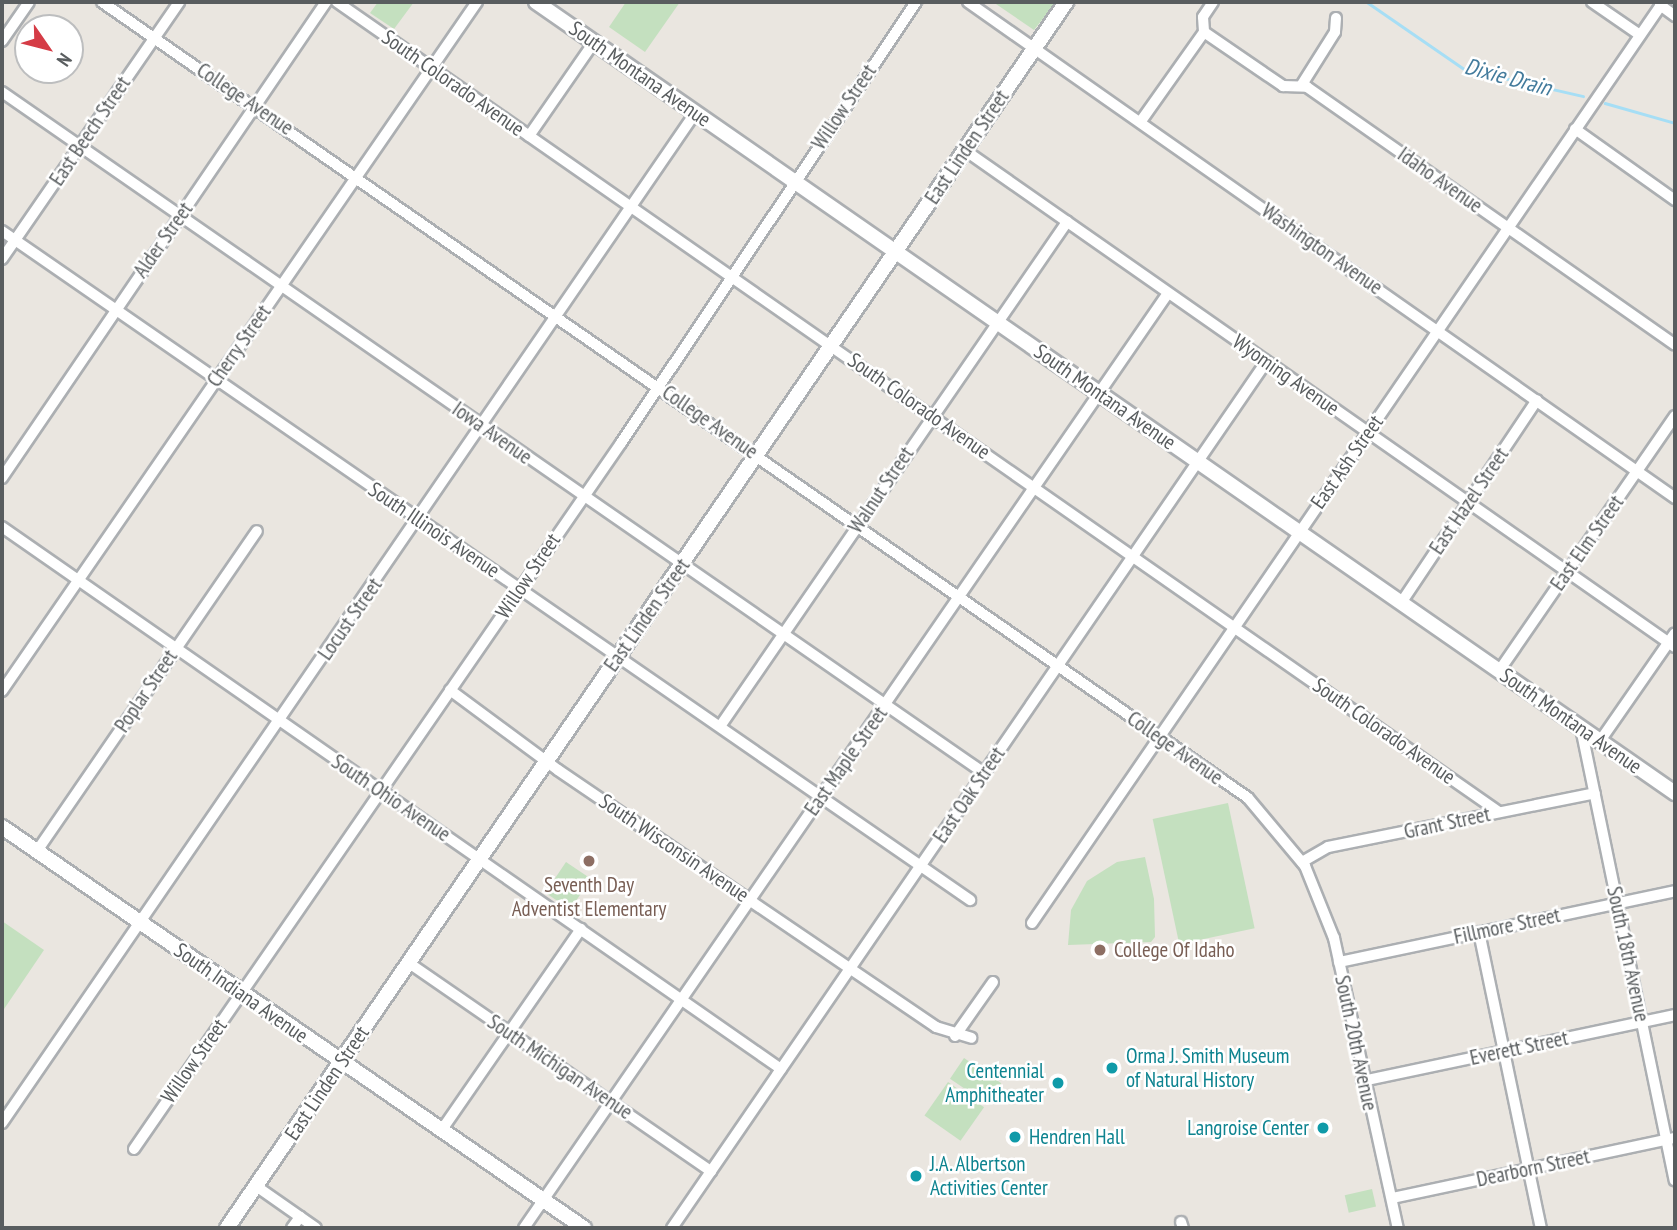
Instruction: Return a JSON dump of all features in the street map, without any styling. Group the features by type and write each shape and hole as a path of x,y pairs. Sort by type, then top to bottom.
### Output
{"main road":[{"name":"East Linden Street","path":"227,1228 1066,2"},
{"name":"South Montana Avenue","path":"546,5 695,113 1675,793"},
{"name":"South Indiana Avenue","path":"2,827 584,1228"}],"street":[{"path":"2,41 29,2"},
{"name":"College Avenue","path":"102,2 357,176 1248,798 1302,862"},
{"name":"East Beech Street","path":"2,260 178,2"},
{"name":"Alder Street","path":"2,478 326,2"},
{"name":"South Colorado Avenue","path":"337,2 1499,812"},
{"name":"Cherry Street","path":"2,691 477,2"},
{"name":"Willow Street","path":"134,1149 792,192 794,181 916,2"},
{"name":"Washington Avenue","path":"968,2 1675,498"},
{"path":"1141,121 1202,29 1213,2"},
{"path":"1592,2 1640,35"},
{"path":"1662,4 1675,16"},
{"name":"East Ash Street","path":"1032,923 1662,4"},
{"path":"1301,86 1335,32 1336,18"},
{"name":"Idaho Avenue","path":"1202,29 1283,86 1301,86 1675,345"},
{"path":"529,136 594,42"},
{"name":"Iowa Avenue","path":"2,92 984,774"},
{"name":"Locust Street","path":"2,1123 695,113"},
{"path":"1575,129 1675,200"},
{"name":"Wyoming Avenue","path":"966,151 1672,645"},
{"name":"Walnut Street","path":"721,725 1067,222"},
{"name":"South Illinois Avenue","path":"2,231 418,520 721,725 970,900"},
{"name":"East Maple Street","path":"524,1228 1168,293"},
{"name":"East Oak Street","path":"672,1228 1266,362"},
{"name":"East Hazel Street","path":"1401,603 1537,400"},
{"name":"East Elm Street","path":"1499,671 1675,416"},
{"name":"South Ohio Avenue","path":"2,527 781,1069"},
{"name":"Poplar Street","path":"37,851 257,531"},
{"path":"1600,741 1672,645 1675,633"},
{"name":"South Wisconsin Avenue","path":"450,690 547,761 955,1037"},
{"name":"South 18th Avenue","path":"1581,727 1642,1022 1671,1139 1675,1180"},
{"name":"Grant Street","path":"1302,862 1328,847 1595,793"},
{"name":"South 20th Avenue","path":"1302,862 1335,937 1362,1081 1398,1228"},
{"name":"Fillmore Street","path":"1339,962 1675,891"},
{"path":"441,1131 580,929"},
{"path":"1479,932 1541,1228"},
{"name":"South Michigan Avenue","path":"409,963 711,1171"},
{"path":"955,1037 993,982"},
{"name":"Everett Street","path":"1362,1081 1675,1015"},
{"path":"955,1037 971,1038"},
{"name":"Dearborn Street","path":"1392,1198 1671,1139"},
{"path":"256,1186 316,1228"},
{"path":"292,1228 300,1217"}],"green space":[{"path":"378,2 414,2 394,29 370,13"},
{"path":"626,2 680,2 645,52 609,27"},
{"path":"993,2 1056,2 1034,30"},
{"path":"1228,803 1255,928 1179,944 1153,819"},
{"path":"1145,857 1154,899 1155,937 1151,942 1068,945 1071,910 1087,881 1117,862"},
{"path":"566,862 591,879 570,909 545,893"},
{"path":"2,921 44,950 2,1012"},
{"path":"964,1058 1001,1083 987,1104 950,1079"},
{"path":"948,1082 984,1107 961,1141 924,1116"},
{"path":"1372,1189 1376,1207 1349,1213 1345,1195"}],"waterway":[{"name":"Dixie Drain","path":"1367,2 1464,69 1583,96"},
{"name":"Dixie Drain","path":"1605,103 1675,123"}],"place":[{"name":"Seventh Day Adventist Elementary","path":"589,861"},
{"name":"College Of Idaho","path":"1100,950"},
{"name":"Orma J. Smith Museum of Natural History","path":"1112,1068"},
{"name":"Centennial Amphitheater","path":"1058,1083"},
{"name":"Langroise Center","path":"1323,1128"},
{"name":"Hendren Hall","path":"1015,1137"},
{"name":"J.A. Albertson Activities Center","path":"916,1176"}]}
